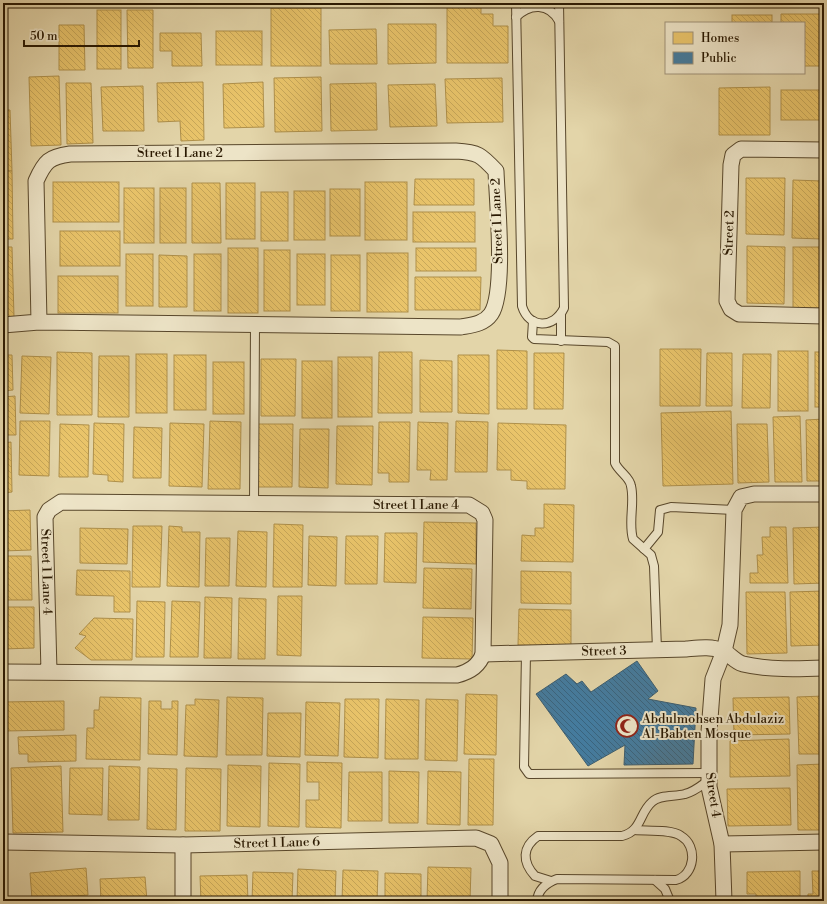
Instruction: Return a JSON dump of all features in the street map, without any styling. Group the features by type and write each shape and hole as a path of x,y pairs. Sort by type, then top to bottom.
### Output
{"street":[{"name":"Street 2","path":"824,150 741,149 734,155 731,165 727,300 731,309 739,314 824,316"},
{"name":"Street 1 Lane 2","path":"3,325 39,322 461,327 479,324 490,315 496,304 500,251 496,171 484,159 473,152 78,154 54,156 42,167 36,181 39,322"},
{"path":"724,651 730,625 734,510 741,498 754,494 824,494"},
{"name":"Street 1 Lane 4","path":"49,672 45,524 46,517 54,505 61,502 469,506 476,508 485,520 483,654"},
{"name":"Street 3","path":"483,654 657,650 706,647 724,651 734,660 744,664 795,669 824,668"},
{"name":"Street 4","path":"724,651 713,679 709,732 709,788 722,844 724,901"},
{"path":"3,672 457,675 467,672 475,666 481,660 483,654"},
{"name":"Street 1 Lane 6","path":"3,842 182,845 476,838 491,844 500,864 500,901"},
{"path":"722,844 824,842"},
{"path":"182,845 183,901"}],"lane":[{"path":"516,3 522,306 524,312 533,321 539,323 551,322 561,314 564,308 559,3"},
{"path":"516,17 528,8 535,6 550,10 559,22"},
{"path":"561,314 561,341"},
{"path":"533,321 532,335 534,339 608,342 615,346 615,463 618,470 631,483 633,539 651,556 654,566 657,650"},
{"path":"254,504 255,325"},
{"path":"644,549 658,532 660,510 671,507 734,510"},
{"path":"526,653 524,767 529,774 709,777"},
{"path":"551,881 535,876 526,863 524,856 529,843 538,836 622,836 629,834 635,830 648,805 653,800 684,794 709,777"},
{"path":"537,901 539,892 545,884 562,878 676,880 686,876 692,865 692,856 688,844 682,836 675,833 635,830"},
{"path":"655,880 665,889 670,901"}],"building: Homes":[{"path":"447,3 481,3 481,14 493,14 493,26 508,26 508,63 447,63"},
{"path":"271,8 321,8 321,66 271,66"},
{"path":"97,10 121,10 121,69 97,69"},
{"path":"127,10 153,10 153,68 128,68"},
{"path":"781,14 824,14 824,66 805,66 805,22 781,22"},
{"path":"732,15 772,15 772,22 732,22"},
{"path":"388,24 436,24 436,63 388,64"},
{"path":"59,25 84,25 85,70 59,70"},
{"path":"376,29 377,64 330,64 329,30"},
{"path":"216,31 262,31 262,65 216,65"},
{"path":"160,33 201,33 202,66 172,66 172,51 160,51"},
{"path":"59,76 61,145 31,146 29,77"},
{"path":"321,77 322,131 275,132 274,78"},
{"path":"502,78 503,122 447,123 445,79"},
{"path":"203,82 204,140 181,141 180,121 158,122 157,83"},
{"path":"263,82 264,127 224,128 223,84"},
{"path":"66,83 91,83 93,143 67,144"},
{"path":"376,83 377,130 331,131 330,84"},
{"path":"435,84 437,126 390,127 388,85"},
{"path":"143,86 144,131 103,131 101,87"},
{"path":"770,87 770,135 719,135 719,88"},
{"path":"781,90 824,90 824,120 781,120"},
{"path":"3,110 10,110 12,171 3,171"},
{"path":"3,171 12,171 13,239 3,239"},
{"path":"746,178 785,178 784,235 746,234"},
{"path":"415,179 474,179 474,205 414,205"},
{"path":"793,180 822,181 822,239 792,238"},
{"path":"53,182 119,182 119,222 53,222"},
{"path":"365,182 407,182 407,240 365,240"},
{"path":"192,183 220,183 221,243 192,243"},
{"path":"226,183 255,183 255,239 226,239"},
{"path":"124,188 154,188 154,243 124,243"},
{"path":"160,188 186,188 186,243 160,243"},
{"path":"330,189 360,189 360,236 330,236"},
{"path":"294,191 325,191 325,240 294,240"},
{"path":"261,192 288,192 288,241 261,241"},
{"path":"413,212 475,212 475,242 413,242"},
{"path":"60,231 120,231 120,266 60,266"},
{"path":"747,246 785,247 784,304 747,303"},
{"path":"3,247 12,247 14,317 3,317"},
{"path":"793,247 824,247 824,308 793,308"},
{"path":"228,248 258,248 258,313 228,313"},
{"path":"416,248 476,248 476,271 416,271"},
{"path":"264,250 290,250 290,311 264,311"},
{"path":"367,253 408,253 408,312 367,312"},
{"path":"126,254 153,254 153,306 126,306"},
{"path":"194,254 221,254 221,311 194,311"},
{"path":"297,254 325,254 325,305 297,305"},
{"path":"159,255 187,256 187,307 159,307"},
{"path":"331,255 360,255 360,311 331,311"},
{"path":"58,276 118,276 118,313 58,313"},
{"path":"415,277 481,277 480,310 415,310"},
{"path":"660,349 701,349 700,406 660,406"},
{"path":"497,350 527,351 527,409 497,409"},
{"path":"778,351 808,351 808,411 778,411"},
{"path":"57,352 92,353 92,415 57,415"},
{"path":"379,352 412,352 412,413 378,413"},
{"path":"815,352 824,352 824,407 815,407"},
{"path":"534,353 564,353 563,409 534,409"},
{"path":"707,353 732,353 732,406 706,406"},
{"path":"136,354 167,354 167,413 136,413"},
{"path":"743,354 771,354 770,408 742,408"},
{"path":"3,355 12,355 13,390 3,391"},
{"path":"174,355 206,355 206,410 174,410"},
{"path":"458,355 489,355 489,414 458,413"},
{"path":"22,356 51,357 49,414 20,413"},
{"path":"99,356 129,356 129,417 98,417"},
{"path":"338,357 372,357 372,417 338,417"},
{"path":"261,359 296,359 295,416 261,416"},
{"path":"420,360 452,361 452,412 420,412"},
{"path":"302,361 332,361 332,418 302,418"},
{"path":"213,362 244,362 244,414 213,414"},
{"path":"15,396 16,435 3,435 3,397"},
{"path":"731,411 733,484 663,486 661,413"},
{"path":"800,416 802,482 775,482 773,417"},
{"path":"824,419 824,481 807,481 806,420"},
{"path":"20,421 50,421 49,476 19,475"},
{"path":"210,421 241,422 240,489 208,489"},
{"path":"456,421 488,422 487,472 455,472"},
{"path":"379,422 410,422 409,482 389,482 389,473 378,473"},
{"path":"418,422 448,423 447,480 430,480 431,470 417,470"},
{"path":"94,423 124,424 123,482 108,481 108,475 93,474"},
{"path":"170,423 204,424 202,487 169,486"},
{"path":"498,423 566,425 565,489 527,489 527,481 511,480 511,470 497,470"},
{"path":"60,424 89,425 88,477 59,477"},
{"path":"258,424 293,424 292,487 257,487"},
{"path":"737,424 767,424 769,482 738,483"},
{"path":"337,426 373,426 372,485 336,484"},
{"path":"134,427 162,428 161,478 133,478"},
{"path":"300,429 329,429 328,488 299,487"},
{"path":"11,442 12,492 3,493 3,443"},
{"path":"544,504 574,505 573,562 521,561 522,535 535,536 535,528 544,528"},
{"path":"30,510 31,550 3,551 3,511"},
{"path":"424,522 476,523 476,564 423,562"},
{"path":"274,524 303,525 302,587 273,587"},
{"path":"133,526 162,526 160,587 132,587"},
{"path":"169,526 182,527 182,532 200,532 199,587 167,586"},
{"path":"770,527 786,527 788,583 750,583 750,573 758,573 757,555 763,555 762,537 770,537"},
{"path":"823,527 824,583 794,584 793,528"},
{"path":"80,528 128,529 127,564 80,563"},
{"path":"238,531 267,532 266,587 236,586"},
{"path":"385,533 417,533 416,583 384,582"},
{"path":"309,536 337,537 336,586 308,585"},
{"path":"346,536 378,536 377,584 345,584"},
{"path":"206,538 230,538 229,586 205,586"},
{"path":"3,556 31,556 32,600 3,600"},
{"path":"424,568 472,569 471,609 423,608"},
{"path":"77,570 130,571 130,612 114,612 114,596 76,595"},
{"path":"521,571 571,572 571,604 521,603"},
{"path":"824,591 824,645 791,646 790,592"},
{"path":"746,592 785,592 787,653 747,654"},
{"path":"278,596 302,596 301,656 277,655"},
{"path":"205,597 232,598 231,658 204,658"},
{"path":"239,598 266,599 265,659 238,659"},
{"path":"137,601 165,602 164,657 136,657"},
{"path":"172,601 200,602 198,657 170,657"},
{"path":"3,607 34,607 34,648 3,649"},
{"path":"519,609 571,610 571,646 518,645"},
{"path":"423,617 473,618 472,659 422,658"},
{"path":"94,618 133,619 132,660 91,660 75,648 86,636 79,634"},
{"path":"466,694 497,695 496,755 464,754"},
{"path":"824,696 824,754 799,754 797,697"},
{"path":"100,697 141,698 140,760 86,759 87,728 94,728 94,710 99,710"},
{"path":"227,697 263,698 262,755 226,755"},
{"path":"789,697 790,734 734,735 733,698"},
{"path":"195,699 219,700 217,757 184,756 186,705 195,705"},
{"path":"345,699 379,699 378,758 344,757"},
{"path":"386,699 419,700 418,759 385,759"},
{"path":"426,699 458,700 457,761 425,760"},
{"path":"64,701 64,730 3,731 3,702"},
{"path":"149,701 161,701 161,709 172,709 172,701 178,701 177,755 148,754"},
{"path":"306,702 340,703 338,756 305,755"},
{"path":"268,713 301,713 300,757 267,756"},
{"path":"76,735 76,761 28,762 28,754 19,754 18,737"},
{"path":"789,739 790,776 730,777 730,741"},
{"path":"469,759 494,759 493,825 468,825"},
{"path":"307,762 342,763 341,828 306,827 306,800 319,800 319,782 307,782"},
{"path":"269,763 300,764 299,827 268,826"},
{"path":"824,764 824,830 798,830 797,765"},
{"path":"228,765 261,766 260,827 227,826"},
{"path":"61,766 63,832 13,833 11,768"},
{"path":"109,766 140,767 139,820 108,820"},
{"path":"70,768 103,768 102,815 69,814"},
{"path":"148,768 177,769 176,830 147,829"},
{"path":"186,768 221,769 220,831 185,831"},
{"path":"389,771 419,772 418,823 389,823"},
{"path":"428,771 461,772 460,825 427,824"},
{"path":"349,772 382,772 382,821 348,821"},
{"path":"790,788 791,825 728,826 727,789"},
{"path":"428,867 471,868 470,901 427,901"},
{"path":"86,868 88,895 32,899 30,873"},
{"path":"298,869 336,871 335,901 297,901"},
{"path":"343,870 378,871 377,901 342,901"},
{"path":"800,871 800,901 756,901 756,894 747,894 747,872"},
{"path":"812,871 824,871 824,901 808,901 808,894 813,894"},
{"path":"253,872 293,873 292,901 252,901"},
{"path":"385,873 421,874 421,901 385,901"},
{"path":"247,875 248,901 201,901 200,876"},
{"path":"145,877 147,901 101,901 100,879"}],"building: Public":[{"name":"Abdulmohsen Abdulaziz Al-Babten Mosque","path":"637,661 658,691 648,699 696,708 693,764 624,765 625,745 588,766 536,694 566,674 577,684 582,681 591,692"}],"place":[{"name":"Abdulmohsen Abdulaziz Al-Babten Mosque","path":"627,726"}]}
